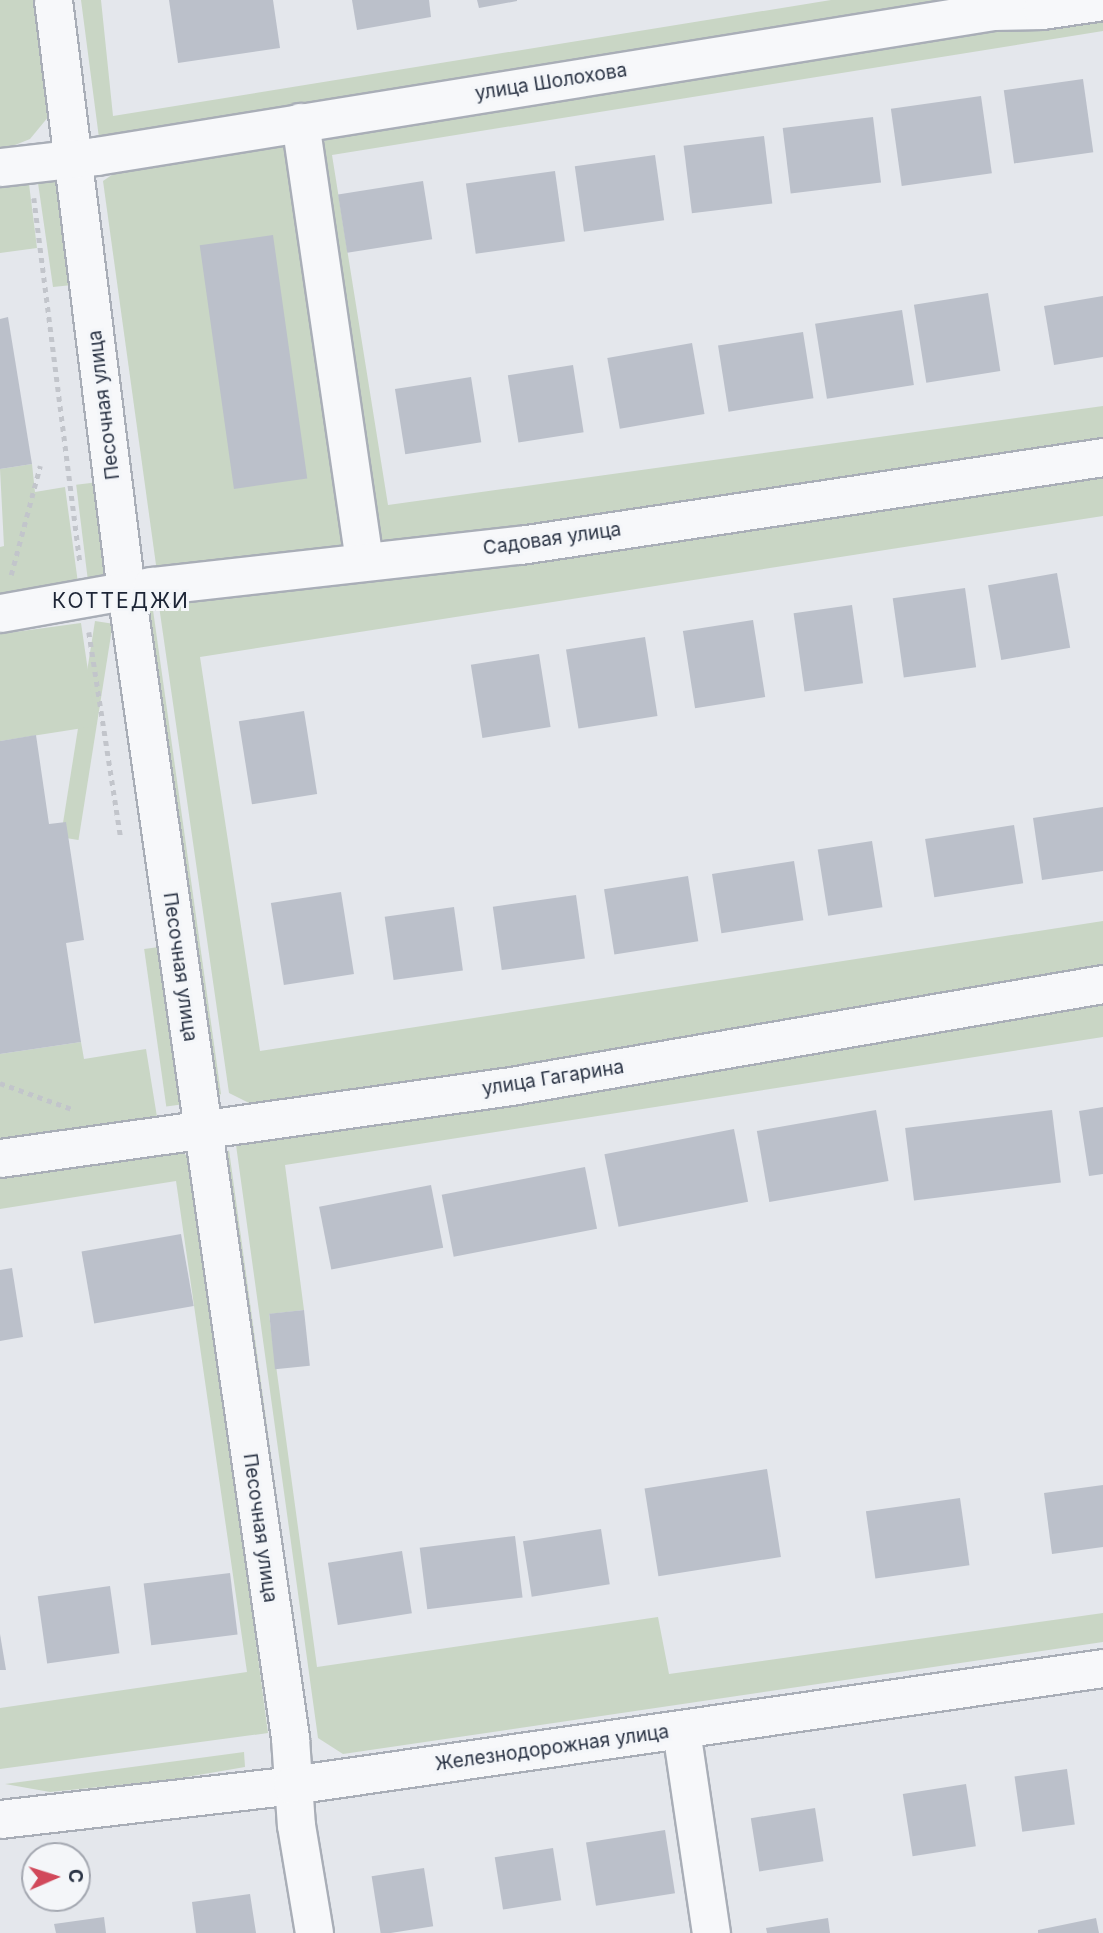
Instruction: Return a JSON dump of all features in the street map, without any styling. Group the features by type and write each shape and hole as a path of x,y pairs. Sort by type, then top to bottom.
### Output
{"street":[{"name":"Песочная улица","path":"53,0 126,591 290,1738 292,1785 314,1933"},
{"name":"улица Шолохова","path":"0,167 74,158 993,11 1042,10 1103,1"},
{"path":"300,122 364,559"},
{"name":"Садовая улица","path":"0,613 126,591 364,559 520,545 1103,457"},
{"name":"улица Гагарина","path":"0,1158 511,1086 1103,984"},
{"name":"Железнодорожная улица","path":"0,1819 292,1785 1103,1668"},
{"path":"681,1730 711,1933"}],"path":[{"path":"0,613 40,466"}],"green space":[{"path":"0,0 33,0 49,116 30,139 0,151"},
{"path":"81,0 101,0 113,116 831,0 980,0 99,138"},
{"path":"1103,12 1103,31 332,155 388,505 1103,406 1103,444 387,548 371,536 316,146 344,130"},
{"path":"282,144 292,155 349,539 339,549 157,572 103,181 119,170"},
{"path":"28,176 37,248 0,253 0,181"},
{"path":"37,176 53,176 61,181 72,285 53,287"},
{"path":"96,186 143,570 132,571 85,187"},
{"path":"32,464 35,492 65,487 78,583 0,595 0,547 4,546 0,469"},
{"path":"1103,468 1103,516 200,657 260,1051 1103,921 1103,968 501,1072 255,1106 229,1093 159,606 174,596"},
{"path":"99,482 111,576 88,579 76,485"},
{"path":"153,610 221,1094 208,1096 140,612"},
{"path":"95,621 113,624 79,840 61,837"},
{"path":"81,623 96,726 0,741 0,634"},
{"path":"159,947 181,1104 166,1107 144,949"},
{"path":"1103,999 1103,1037 285,1165 304,1310 269,1314 317,1667 658,1617 669,1674 1103,1613 1103,1642 343,1754 318,1738 236,1145 253,1137"},
{"path":"81,1042 84,1059 146,1049 157,1117 0,1143 0,1054"},
{"path":"178,1149 192,1160 268,1733 0,1769 0,1708 247,1672 176,1181 0,1209 0,1177"},
{"path":"229,1150 309,1731 302,1732 222,1159"},
{"path":"244,1752 245,1767 169,1780 50,1792 5,1784"}],"building":[{"path":"169,0 273,0 280,48 178,63"},
{"path":"352,0 429,0 431,17 357,30"},
{"path":"477,0 517,0 517,1 479,8"},
{"path":"1083,79 1093,152 1014,163 1004,90"},
{"path":"981,96 992,173 902,186 891,109"},
{"path":"873,117 881,183 791,194 783,128"},
{"path":"764,136 772,203 692,213 684,146"},
{"path":"655,155 664,220 584,232 575,166"},
{"path":"555,171 565,241 476,254 466,184"},
{"path":"423,181 432,239 347,253 338,194"},
{"path":"273,235 307,479 234,489 200,245"},
{"path":"988,293 1000,371 926,383 914,305"},
{"path":"1103,296 1103,357 1054,365 1044,306"},
{"path":"902,310 914,385 827,399 815,324"},
{"path":"8,317 32,464 0,469 0,319"},
{"path":"803,332 813,398 729,412 718,345"},
{"path":"692,343 705,414 620,429 607,358"},
{"path":"573,365 584,432 518,442 508,375"},
{"path":"471,377 481,442 405,454 395,389"},
{"path":"1057,573 1070,648 1001,660 988,585"},
{"path":"965,588 976,667 904,677 893,598"},
{"path":"852,605 863,683 805,691 794,613"},
{"path":"753,620 765,697 695,708 683,631"},
{"path":"645,637 658,716 578,729 566,650"},
{"path":"539,654 551,727 482,738 471,665"},
{"path":"304,711 317,794 252,804 239,721"},
{"path":"36,735 49,824 66,822 84,940 66,943 81,1042 0,1054 0,741"},
{"path":"1103,807 1103,871 1042,880 1033,818"},
{"path":"1014,825 1023,883 934,897 925,839"},
{"path":"872,841 882,907 828,916 818,850"},
{"path":"794,861 803,920 721,933 712,874"},
{"path":"688,876 698,941 614,954 604,889"},
{"path":"341,892 354,974 284,985 271,903"},
{"path":"576,895 585,958 502,970 493,907"},
{"path":"454,907 463,970 394,980 385,917"},
{"path":"1103,1107 1103,1174 1089,1176 1079,1111"},
{"path":"876,1110 889,1181 769,1202 757,1131"},
{"path":"1052,1110 1061,1182 914,1200 905,1128"},
{"path":"734,1129 748,1202 619,1227 604,1154"},
{"path":"585,1167 597,1229 454,1257 442,1195"},
{"path":"431,1185 443,1248 331,1270 319,1207"},
{"path":"181,1234 194,1306 94,1323 82,1252"},
{"path":"12,1268 23,1337 0,1341 0,1270"},
{"path":"304,1310 310,1366 275,1369 269,1314"},
{"path":"767,1469 781,1557 658,1576 645,1488"},
{"path":"1103,1485 1103,1547 1052,1554 1044,1493"},
{"path":"960,1498 969,1565 875,1579 866,1511"},
{"path":"601,1529 610,1584 532,1597 523,1541"},
{"path":"515,1536 523,1598 427,1609 420,1548"},
{"path":"402,1551 412,1613 338,1625 328,1563"},
{"path":"230,1573 238,1635 151,1645 144,1584"},
{"path":"110,1586 119,1653 47,1663 38,1596"},
{"path":"0,1634 6,1670 0,1670"},
{"path":"1067,1769 1075,1824 1022,1832 1015,1776"},
{"path":"966,1784 976,1846 913,1856 903,1794"},
{"path":"815,1808 823,1861 759,1872 751,1818"},
{"path":"665,1830 675,1893 596,1906 586,1843"},
{"path":"553,1848 561,1900 503,1910 495,1857"},
{"path":"424,1868 433,1926 381,1933 372,1876"},
{"path":"250,1894 256,1933 196,1933 192,1902"},
{"path":"104,1917 106,1933 56,1933 54,1924"},
{"path":"828,1918 830,1933 767,1933 766,1928"},
{"path":"1096,1918 1099,1933 1038,1933 1038,1930"}],"district":[{"name":"КОТТЕДЖИ","path":"121,601"}]}
